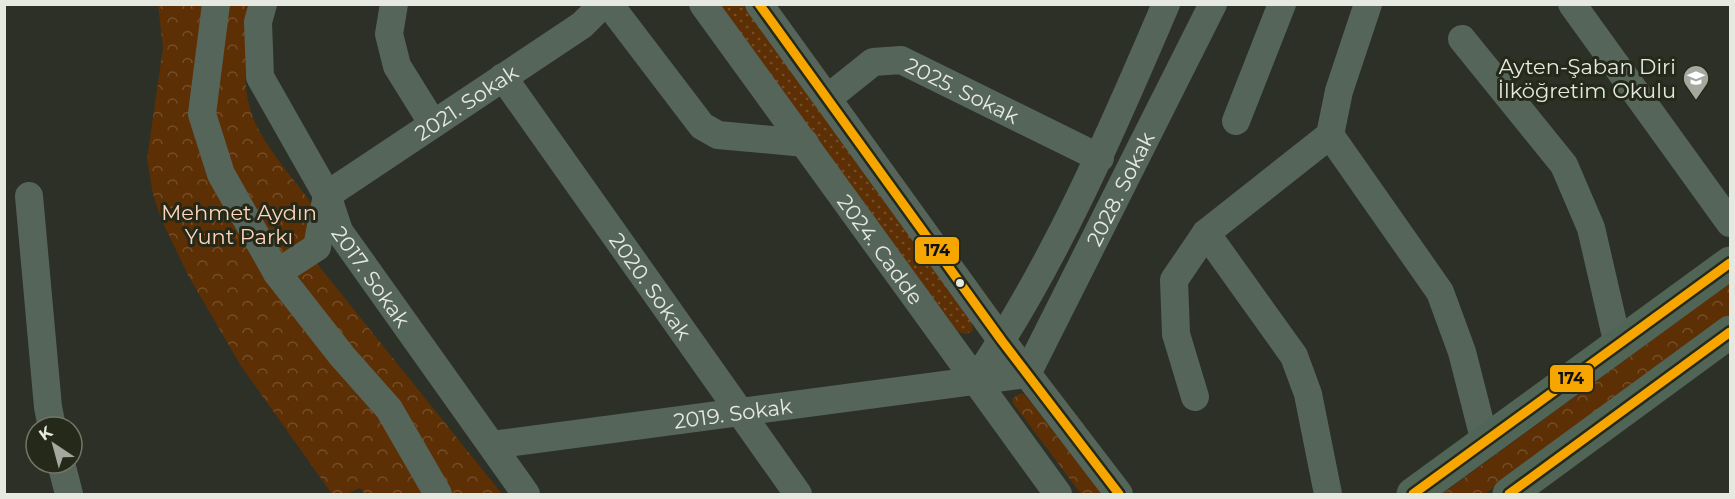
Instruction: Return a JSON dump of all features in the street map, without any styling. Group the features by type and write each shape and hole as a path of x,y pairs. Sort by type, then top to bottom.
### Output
{"main road":[{"path":"1413,495 1731,263"},
{"path":"1509,495 1731,332"}],"street":[{"path":"216,4 202,114 221,174 277,273 342,356 389,409 438,495"},
{"name":"2017. Sokak","path":"263,4 258,22 260,77 327,195 339,231 526,495"},
{"path":"394,4 389,34 398,66 433,124"},
{"name":"2021. Sokak","path":"327,195 582,25 603,4"},
{"path":"609,4 702,126 718,135 805,143"},
{"name":"2024. Cadde","path":"703,4 1058,495"},
{"name":"2024. Cadde","path":"759,4 1002,341 1119,495"},
{"name":"2028. Sokak","path":"975,381 1002,341 1100,158 1166,4"},
{"name":"2028. Sokak","path":"1027,374 1213,4"},
{"path":"1236,121 1282,4"},
{"path":"1195,397 1176,334 1174,280 1206,233 1330,135 1339,91 1368,4"},
{"path":"1572,4 1731,223"},
{"path":"1462,39 1564,165 1591,228 1618,345"},
{"name":"2025. Sokak","path":"828,98 873,62 902,60 1100,158"},
{"name":"2020. Sokak","path":"503,77 798,495"},
{"path":"1330,135 1440,291 1462,352 1485,442"},
{"path":"277,273 317,247 327,195"},
{"path":"28,196 50,415"},
{"path":"1206,233 1294,356 1308,394 1328,495"},
{"name":"2019. Sokak","path":"492,445 1027,374"},
{"path":"64,475 69,495"}],"green space":[{"name":"Mehmet Aydın Yunt Parkı","path":"158,5 254,5 245,74 248,102 263,138 312,204 306,250 502,494 365,494 360,488 346,494 332,494 241,366 189,277 162,221 153,194 147,159 163,48"},
{"path":"717,5 743,5 971,318 973,331 966,334 958,332"},
{"path":"1730,283 1730,314 1485,494 1442,494"},
{"path":"1021,393 1025,395 1102,494 1081,494 1013,403 1012,399"}],"transit line":[{"name":"174","path":"759,4 1002,341 1119,494"},
{"name":"174","path":"1413,494 1730,263"},
{"name":"174","path":"1509,494 1730,332"}],"place":[{"name":"Ayten-Şaban Diri İlköğretim Okulu","path":"1696,101"}]}
